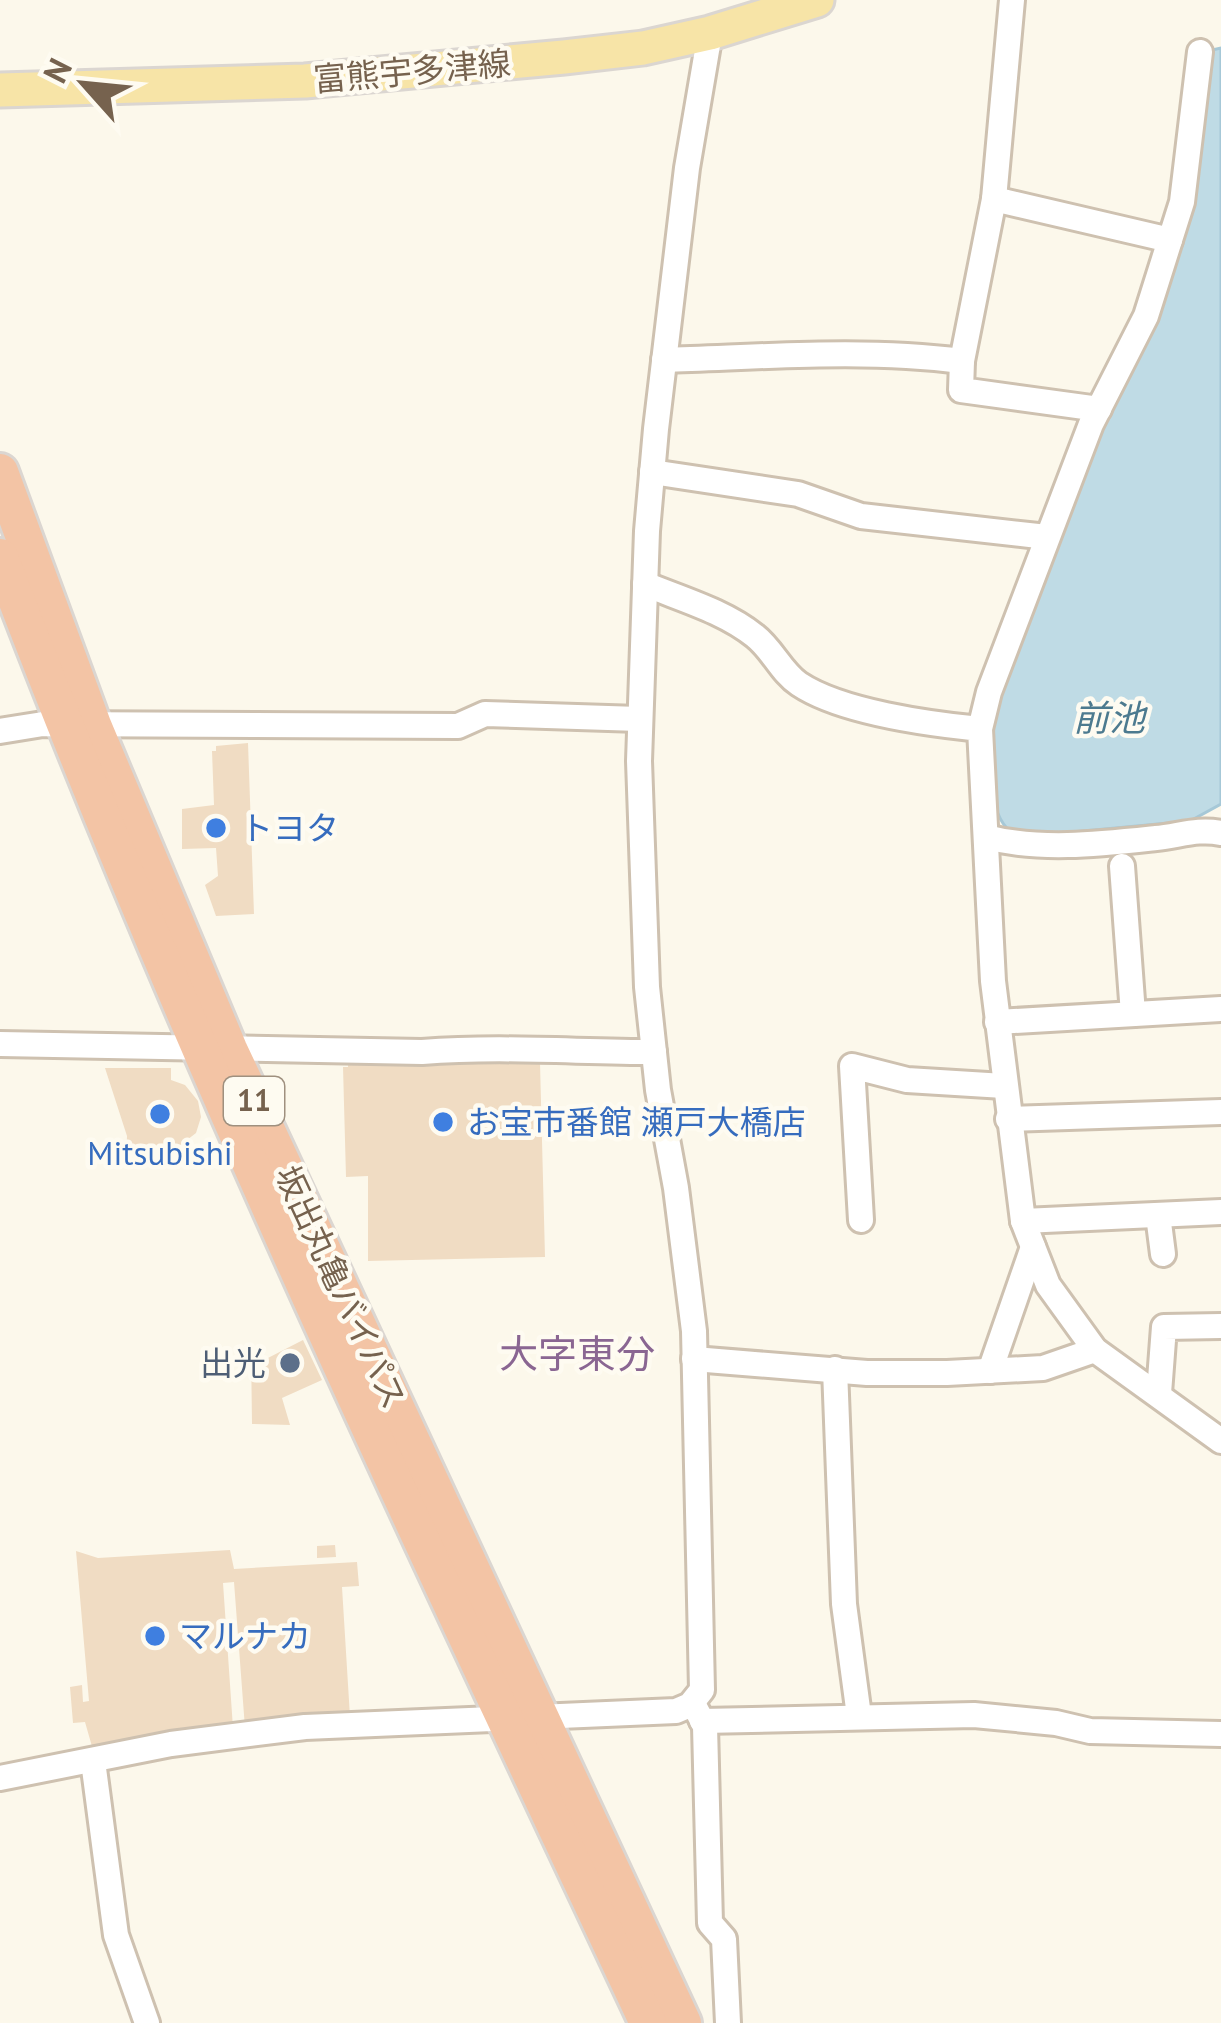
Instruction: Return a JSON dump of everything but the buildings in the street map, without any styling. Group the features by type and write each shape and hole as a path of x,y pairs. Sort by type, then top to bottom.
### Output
{"highway":[{"name":"坂出丸亀バイパス","path":"0,472 78,725"},
{"name":"坂出丸亀バイパス","path":"0,557 78,725 214,1048 523,1719 648,2023"},
{"name":"坂出丸亀バイパス","path":"523,1719 683,2023"}],"main road":[{"name":"富熊宇多津線","path":"0,90 305,81 643,48 712,16 817,0"}],"street":[{"path":"1012,0 994,199 962,362 961,390 1099,409"},
{"path":"712,16 687,168 652,472 640,719 641,899 654,1052 687,1266 694,1359 702,1690 697,1711 710,1923 724,1939 728,2023"},
{"path":"1200,52 1182,202 1146,316 1099,409 1047,537 989,692 980,729 998,1022 1022,1221 1048,1285 1095,1350 1221,1441"},
{"path":"994,199 1170,239"},
{"path":"664,360 814,352 962,362"},
{"path":"652,472 798,494 861,516 1047,537"},
{"path":"645,584 754,635 796,682 821,695 928,724 980,729"},
{"path":"0,731 78,725 458,726 485,714 640,719"},
{"path":"986,837 1022,846 1160,838 1204,830 1221,833 1221,856"},
{"path":"1122,866 1133,1014"},
{"path":"998,1022 1221,1009"},
{"path":"0,1044 422,1052 492,1046 537,1052 654,1052"},
{"path":"861,1220 852,1066 907,1080 1004,1086"},
{"path":"1008,1119 1221,1112"},
{"path":"1022,1221 1221,1212"},
{"path":"1158,1215 1162,1254"},
{"path":"990,1371 1033,1246"},
{"path":"1159,1394 1164,1328 1221,1326"},
{"path":"694,1359 867,1373 990,1371 1042,1369 1095,1350"},
{"path":"836,1369 844,1604 860,1716"},
{"path":"0,1778 172,1744 305,1727 676,1711 974,1715 1090,1731 1221,1734"},
{"path":"93,1761 116,1935 147,2023"}],"water":[{"name":"前池","path":"1221,48 1221,804 1190,821 1020,837 1000,818 994,802 989,765 993,716 1083,476 1192,209 1212,50"}],"place":[{"name":"トヨタ","path":"216,828"},
{"name":"Mitsubishi","path":"160,1114"},
{"name":"お宝市番館 瀬戸大橋店","path":"443,1122"},
{"name":"出光","path":"290,1363"},
{"name":"マルナカ","path":"155,1636"}],"district":[{"name":"大字東分","path":"577,1354"}]}
